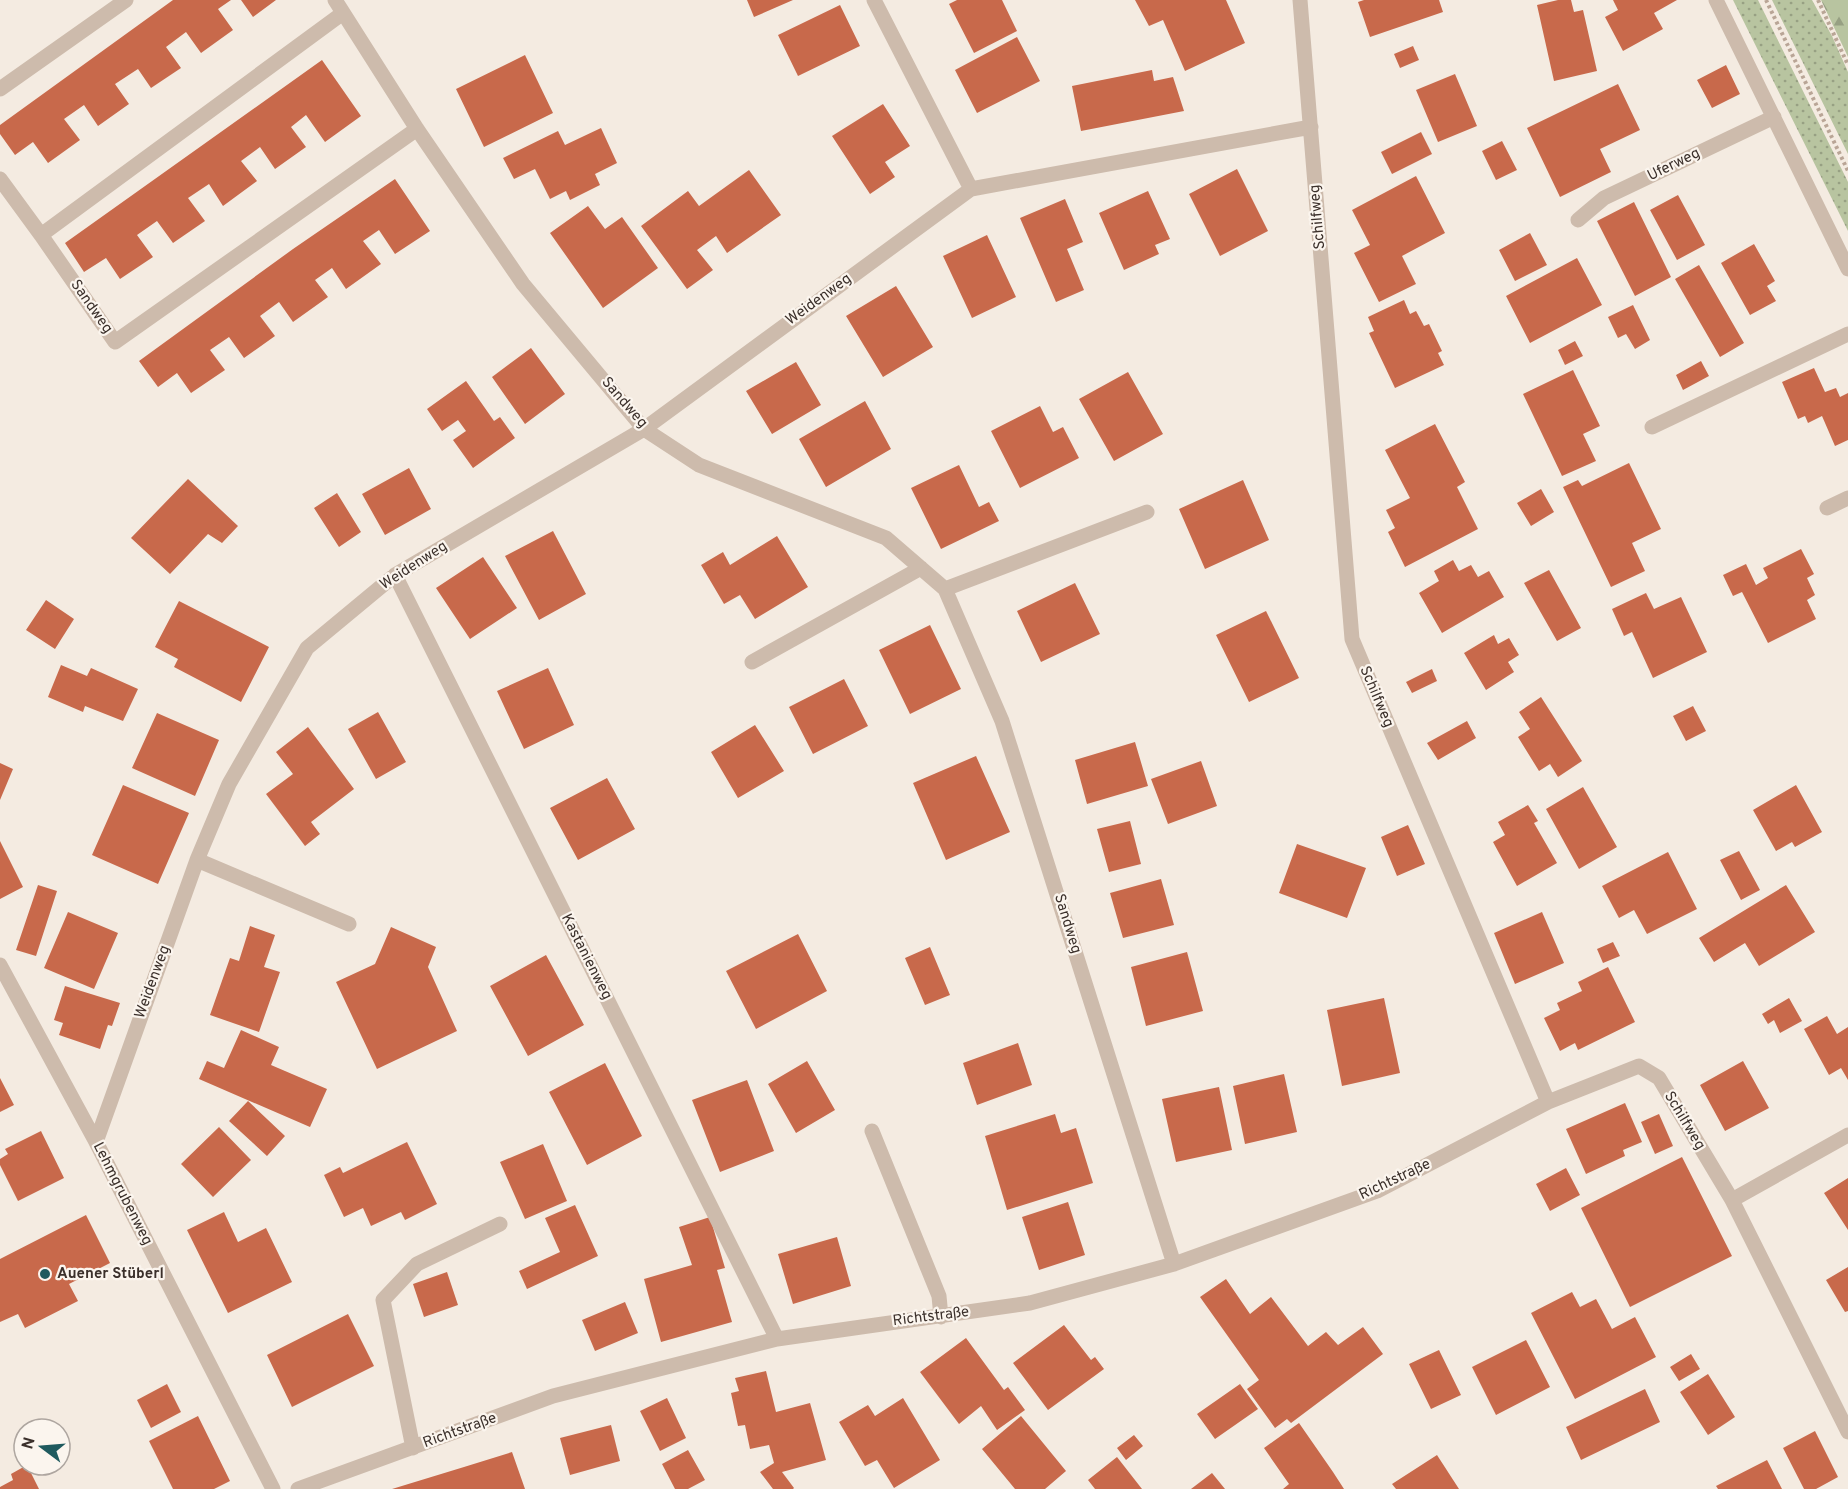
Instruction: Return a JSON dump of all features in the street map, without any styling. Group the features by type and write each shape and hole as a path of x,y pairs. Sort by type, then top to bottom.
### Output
{"street":[{"path":"0,89 126,0"},
{"path":"874,0 971,189"},
{"name":"Schilfweg","path":"1300,0 1352,639 1548,1102 1640,1066 1659,1078 1732,1200 1848,1432"},
{"path":"1716,0 1848,269"},
{"name":"Sandweg","path":"41,235 339,7 417,129 523,284 644,429 699,465 886,538 945,590 1002,721 1174,1264"},
{"name":"Uferweg","path":"1578,220 1604,198 1774,117"},
{"name":"Weidenweg","path":"96,1142 197,860 229,784 307,648 395,575 644,429 971,189 1311,127"},
{"name":"Sandweg","path":"0,179 115,342 417,129"},
{"path":"1652,427 1848,334"},
{"path":"1827,508 1848,498"},
{"path":"945,590 1147,512"},
{"path":"752,662 921,568"},
{"name":"Kastanienweg","path":"395,575 777,1338"},
{"path":"197,860 349,924"},
{"name":"Lehmgrubenweg","path":"0,965 96,1142 273,1489"},
{"name":"Richtstraße","path":"298,1489 553,1396 777,1338 1030,1303 1174,1264 1377,1191 1548,1102"},
{"path":"872,1131 939,1296 941,1317"},
{"path":"1732,1200 1848,1135"},
{"path":"414,1448 383,1300 417,1264 500,1224"}],"path":[{"path":"1766,0 1848,171"},
{"path":"1818,0 1848,65"}],"green space":[{"path":"1733,0 1758,0 1848,182 1848,231"},
{"path":"1772,0 1812,0 1832,36 1848,72 1848,154"},
{"path":"1821,0 1848,0 1848,57"}],"building":[{"path":"173,0 231,0 218,9 233,30 201,53 186,32 166,47 181,68 151,88 138,69 115,84 129,104 98,126 84,105 64,119 80,140 48,163 33,142 15,155 0,134 0,125"},
{"path":"241,0 276,0 253,17"},
{"path":"747,0 793,0 754,17"},
{"path":"957,0 1002,0 1017,31 974,53 949,4"},
{"path":"1135,0 1226,0 1245,43 1185,71 1163,20 1149,26"},
{"path":"1364,0 1439,0 1443,12 1370,37 1358,2"},
{"path":"1558,0 1571,0 1574,12 1583,10 1597,71 1554,81 1537,5"},
{"path":"1613,0 1677,0 1654,13 1663,29 1623,51 1605,17 1618,10"},
{"path":"840,5 860,46 798,76 778,35"},
{"path":"1017,37 1040,81 977,113 955,70"},
{"path":"1413,46 1419,60 1400,68 1394,54"},
{"path":"525,55 553,113 484,147 456,89"},
{"path":"322,60 361,116 325,142 306,115 291,127 306,147 275,169 260,147 241,161 257,181 223,206 209,184 188,198 205,221 173,243 157,221 137,235 153,257 120,279 106,258 84,272 65,243"},
{"path":"1726,65 1740,94 1712,108 1697,80"},
{"path":"1152,70 1154,81 1173,77 1184,111 1081,131 1072,86"},
{"path":"1455,74 1477,126 1438,142 1416,90"},
{"path":"1618,84 1640,130 1600,149 1611,172 1560,197 1527,128"},
{"path":"883,104 910,146 885,162 895,177 870,194 832,136"},
{"path":"601,128 617,163 595,174 600,185 570,200 566,191 550,199 535,169 514,179 503,158 558,131 565,145"},
{"path":"1421,132 1432,154 1392,174 1381,152"},
{"path":"1502,141 1517,170 1496,180 1482,151"},
{"path":"1237,169 1268,231 1220,256 1189,194"},
{"path":"749,170 781,215 727,253 716,236 697,250 713,270 687,289 641,226 688,191 699,206"},
{"path":"1416,176 1445,233 1402,256 1416,284 1379,302 1354,253 1370,245 1352,210"},
{"path":"395,179 430,231 395,254 379,230 363,241 381,264 346,289 332,268 315,280 328,297 293,322 279,302 260,316 275,336 244,358 229,337 210,350 225,370 191,393 177,373 158,387 139,361 293,249"},
{"path":"1148,191 1170,239 1155,245 1159,254 1124,270 1099,213"},
{"path":"1678,195 1705,245 1677,260 1650,210"},
{"path":"1065,199 1083,242 1067,249 1084,290 1056,302 1020,218"},
{"path":"1634,202 1671,277 1635,296 1597,221"},
{"path":"588,206 605,229 622,217 658,268 603,308 550,233"},
{"path":"1530,233 1547,265 1515,281 1499,250"},
{"path":"987,235 1016,297 972,318 943,256"},
{"path":"1754,244 1775,281 1767,286 1776,301 1750,315 1721,263"},
{"path":"1577,258 1602,305 1530,343 1506,296"},
{"path":"1699,265 1744,343 1720,357 1675,279"},
{"path":"896,286 933,347 883,377 846,316"},
{"path":"1404,300 1410,314 1416,311 1424,326 1429,324 1442,351 1438,353 1444,365 1395,388 1369,333 1374,331 1368,317"},
{"path":"1633,305 1650,340 1635,349 1626,334 1618,338 1608,317"},
{"path":"1575,341 1583,356 1565,365 1558,350"},
{"path":"531,348 565,394 525,424 492,377"},
{"path":"1701,361 1709,376 1683,390 1676,375"},
{"path":"796,362 821,405 772,434 746,391"},
{"path":"1814,368 1825,392 1836,388 1840,397 1848,393 1848,440 1835,446 1822,416 1808,423 1805,416 1798,419 1782,382"},
{"path":"1573,370 1600,426 1583,434 1596,461 1562,476 1523,394"},
{"path":"1128,372 1163,434 1114,461 1079,399"},
{"path":"466,381 494,421 500,417 515,438 473,468 453,440 466,431 458,420 442,431 427,409"},
{"path":"865,401 891,449 826,487 799,439"},
{"path":"1040,406 1053,432 1063,427 1079,458 1020,488 991,431"},
{"path":"1435,424 1465,482 1457,487 1478,529 1405,567 1388,532 1395,528 1386,510 1410,498 1385,450"},
{"path":"1629,463 1661,529 1632,543 1645,571 1611,587 1563,487 1578,480 1582,486"},
{"path":"959,465 979,507 989,502 999,521 941,549 911,488"},
{"path":"409,468 431,509 385,535 362,494"},
{"path":"188,479 238,526 222,543 208,534 170,574 131,538"},
{"path":"1243,480 1269,540 1205,569 1179,509"},
{"path":"1541,489 1554,512 1531,526 1517,503"},
{"path":"337,493 361,532 339,547 314,508"},
{"path":"553,531 586,594 539,620 505,556"},
{"path":"777,536 808,587 755,619 740,595 724,604 701,565 723,552 730,565"},
{"path":"1801,549 1814,574 1807,578 1815,595 1807,600 1816,619 1768,643 1742,592 1733,596 1723,575 1746,564 1756,585 1768,578 1763,568"},
{"path":"483,557 517,608 470,639 436,588"},
{"path":"1453,560 1459,571 1471,565 1478,577 1489,571 1504,597 1442,633 1419,593 1439,581 1434,571"},
{"path":"1549,570 1581,628 1557,641 1524,583"},
{"path":"1075,583 1100,634 1041,662 1017,611"},
{"path":"1646,593 1654,609 1681,597 1707,652 1653,678 1632,632 1624,636 1612,609"},
{"path":"46,600 74,619 55,649 26,630"},
{"path":"179,601 269,647 241,702 174,667 178,659 155,647"},
{"path":"1266,611 1299,678 1249,702 1216,635"},
{"path":"930,625 961,689 910,714 879,650"},
{"path":"1494,635 1498,644 1509,638 1519,655 1508,662 1514,672 1486,690 1464,653"},
{"path":"61,665 87,676 91,668 138,689 123,721 85,706 83,712 48,697"},
{"path":"548,668 574,725 524,749 497,691"},
{"path":"1432,669 1437,681 1412,693 1406,682"},
{"path":"844,679 868,726 813,754 789,707"},
{"path":"1541,697 1582,761 1558,777 1550,764 1539,771 1518,737 1530,729 1519,712"},
{"path":"1693,706 1706,731 1686,741 1673,716"},
{"path":"378,712 406,762 376,779 348,729"},
{"path":"157,713 219,740 195,796 132,768"},
{"path":"1467,721 1476,738 1438,760 1427,743"},
{"path":"755,725 784,771 738,798 711,752"},
{"path":"308,727 354,789 311,822 320,834 305,846 266,794 293,774 276,752"},
{"path":"1135,742 1148,786 1087,804 1075,760"},
{"path":"976,756 1010,832 946,860 913,783"},
{"path":"1201,761 1217,806 1168,824 1151,779"},
{"path":"0,763 13,769 0,800"},
{"path":"607,778 635,829 578,860 550,808"},
{"path":"123,785 189,813 158,884 92,855"},
{"path":"1796,785 1822,832 1795,847 1792,842 1776,851 1753,810"},
{"path":"1583,787 1617,847 1579,869 1546,809"},
{"path":"1528,805 1538,821 1534,823 1557,863 1517,886 1493,842 1505,835 1498,822"},
{"path":"1130,821 1141,864 1109,872 1097,829"},
{"path":"1408,825 1425,864 1397,876 1381,837"},
{"path":"0,841 23,887 0,899"},
{"path":"1297,844 1366,868 1347,918 1279,893"},
{"path":"1739,851 1760,890 1741,900 1720,860"},
{"path":"1668,852 1697,909 1647,934 1634,910 1619,918 1602,886"},
{"path":"1161,879 1174,925 1123,938 1110,893"},
{"path":"38,885 57,891 36,956 16,950"},
{"path":"1786,885 1815,932 1759,966 1745,943 1714,962 1699,938"},
{"path":"68,912 118,933 94,989 44,968"},
{"path":"1542,912 1564,963 1515,984 1494,933"},
{"path":"250,926 275,935 264,967 280,972 259,1032 210,1015 230,958 239,961"},
{"path":"391,927 436,947 428,967 457,1031 377,1069 336,982 375,964"},
{"path":"798,934 827,991 756,1029 726,971"},
{"path":"1613,942 1620,956 1603,963 1597,949"},
{"path":"930,947 950,995 925,1005 905,958"},
{"path":"1187,952 1203,1011 1146,1026 1131,967"},
{"path":"546,955 584,1025 528,1056 490,986"},
{"path":"1608,967 1635,1022 1578,1050 1575,1043 1560,1051 1544,1018 1560,1010 1557,1003 1582,991 1578,982"},
{"path":"65,986 120,1003 112,1026 108,1025 100,1049 59,1035 63,1023 54,1020"},
{"path":"1384,998 1400,1073 1342,1086 1327,1010"},
{"path":"1789,998 1802,1021 1780,1033 1774,1020 1768,1024 1762,1014"},
{"path":"1827,1016 1837,1034 1848,1027 1848,1080 1841,1068 1829,1075 1804,1029"},
{"path":"241,1030 279,1047 271,1065 327,1089 310,1127 199,1079 207,1061 224,1068"},
{"path":"1018,1043 1032,1085 977,1105 963,1063"},
{"path":"807,1061 835,1110 796,1133 768,1084"},
{"path":"1743,1061 1769,1108 1725,1131 1700,1085"},
{"path":"605,1063 642,1136 587,1165 549,1092"},
{"path":"1284,1074 1297,1132 1245,1144 1233,1086"},
{"path":"0,1078 14,1105 0,1112"},
{"path":"747,1080 774,1151 720,1172 692,1100"},
{"path":"1219,1087 1232,1150 1176,1162 1162,1099"},
{"path":"248,1101 285,1136 267,1156 229,1121"},
{"path":"1625,1103 1642,1142 1623,1150 1625,1156 1586,1174 1566,1129"},
{"path":"1055,1114 1061,1133 1076,1128 1093,1183 1007,1210 985,1136"},
{"path":"1659,1114 1673,1146 1655,1154 1641,1122"},
{"path":"219,1127 251,1160 213,1197 181,1164"},
{"path":"41,1131 64,1178 18,1201 0,1165 0,1159 8,1154 5,1149"},
{"path":"407,1142 437,1204 405,1220 401,1212 371,1226 363,1208 344,1217 324,1175 340,1167 343,1173"},
{"path":"543,1144 567,1201 525,1219 500,1162"},
{"path":"1682,1157 1732,1256 1630,1307 1581,1208"},
{"path":"1566,1168 1580,1195 1550,1211 1536,1184"},
{"path":"1848,1178 1848,1230 1824,1193"},
{"path":"1068,1202 1085,1255 1039,1270 1022,1217"},
{"path":"575,1205 598,1256 527,1289 519,1271 560,1252 545,1218"},
{"path":"224,1212 238,1242 266,1228 292,1282 228,1313 187,1230"},
{"name":"Auener Stüberl","path":"86,1215 110,1263 69,1284 78,1301 25,1328 18,1314 0,1322 0,1259"},
{"path":"710,1217 725,1268 717,1270 732,1322 661,1342 644,1279 692,1265 679,1227"},
{"path":"837,1237 851,1286 793,1304 778,1254"},
{"path":"1848,1267 1848,1311 1845,1312 1826,1280"},
{"path":"447,1272 458,1305 424,1317 413,1284"},
{"path":"1226,1279 1250,1314 1271,1297 1308,1346 1326,1332 1338,1345 1363,1327 1383,1354 1291,1423 1287,1419 1275,1428 1247,1389 1259,1380 1200,1297"},
{"path":"1572,1292 1580,1307 1596,1299 1612,1329 1635,1317 1656,1357 1575,1399 1531,1313"},
{"path":"625,1302 638,1333 595,1351 582,1320"},
{"path":"348,1314 374,1366 292,1407 267,1355"},
{"path":"1064,1325 1091,1360 1095,1357 1104,1369 1048,1410 1013,1363"},
{"path":"966,1338 1004,1390 1008,1387 1025,1410 997,1430 981,1406 959,1424 920,1372"},
{"path":"1526,1340 1550,1387 1496,1415 1472,1367"},
{"path":"1439,1350 1461,1395 1431,1409 1409,1364"},
{"path":"1691,1354 1700,1369 1679,1381 1670,1367"},
{"path":"766,1371 776,1412 810,1403 826,1460 782,1472 793,1489 773,1489 760,1472 774,1463 769,1445 750,1449 745,1425 738,1426 731,1393 739,1391 735,1378"},
{"path":"1708,1374 1735,1417 1708,1435 1680,1392"},
{"path":"167,1384 181,1412 151,1428 137,1400"},
{"path":"1240,1384 1258,1409 1215,1439 1197,1414"},
{"path":"1645,1389 1660,1422 1581,1460 1566,1427"},
{"path":"667,1398 686,1438 660,1451 640,1411"},
{"path":"903,1398 940,1460 894,1488 877,1460 865,1466 839,1422 868,1405 875,1416"},
{"path":"198,1416 230,1481 214,1489 173,1489 149,1441"},
{"path":"1021,1416 1066,1471 1045,1489 1015,1489 982,1449"},
{"path":"1299,1423 1344,1489 1283,1489 1289,1484 1264,1448"},
{"path":"611,1425 620,1461 570,1475 560,1438"},
{"path":"1815,1431 1838,1477 1816,1489 1804,1489 1783,1448"},
{"path":"1134,1435 1143,1446 1126,1460 1117,1448"},
{"path":"688,1450 705,1480 688,1489 675,1489 662,1464"},
{"path":"512,1452 525,1489 392,1489 464,1467"},
{"path":"1437,1455 1459,1489 1396,1489 1392,1484"},
{"path":"1117,1457 1142,1489 1095,1489 1088,1480"},
{"path":"1767,1460 1782,1489 1718,1489 1716,1486"},
{"path":"1212,1473 1225,1489 1191,1489"},
{"path":"12,1477 33,1477 39,1489 0,1489 13,1480"}],"place":[{"name":"Auener Stüberl","path":"45,1274"}]}
